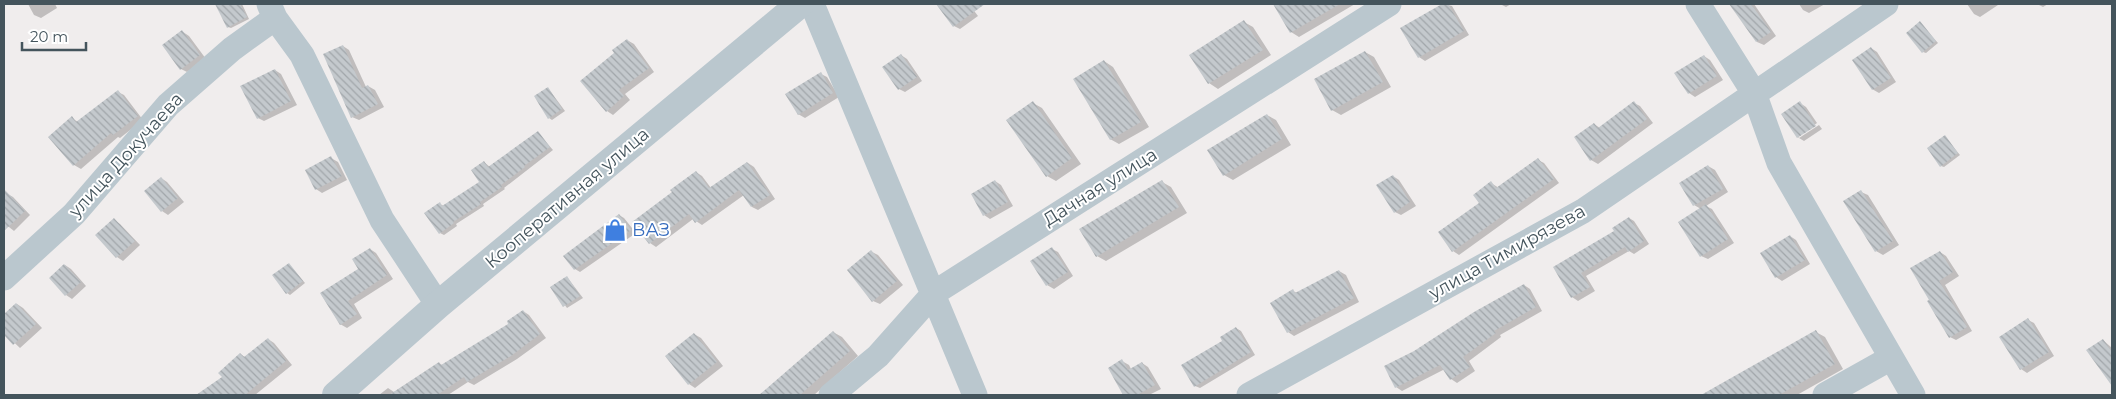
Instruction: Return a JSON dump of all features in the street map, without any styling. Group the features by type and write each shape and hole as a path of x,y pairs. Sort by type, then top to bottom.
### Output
{"street":[{"name":"Кооперативная улица","path":"336,395 438,305 800,4"},
{"path":"812,4 975,395"},
{"name":"Дачная улица","path":"831,395 878,356 934,293 1389,4"},
{"path":"1698,4 1754,93 1778,163 1913,395"},
{"name":"улица Тимирязева","path":"1249,395 1583,211 1886,4"},
{"path":"272,11 302,55 382,220 438,305"},
{"name":"улица Докучаева","path":"4,278 74,214 168,105 272,11"},
{"path":"1824,395 1891,358"}],"building":[{"path":"215,4 240,4 247,17 227,28"},
{"path":"936,4 985,4 953,27"},
{"path":"1273,4 1340,4 1290,33"},
{"path":"1442,4 1448,4 1464,31 1418,58 1400,28"},
{"path":"1729,4 1751,4 1771,32 1756,42"},
{"path":"1244,20 1263,50 1208,84 1189,55"},
{"path":"1920,21 1936,41 1922,53 1906,33"},
{"path":"182,30 200,55 180,70 162,45"},
{"path":"627,39 649,68 619,90 624,96 606,112 580,81 614,53 612,50"},
{"path":"343,45 362,88 368,85 378,104 351,118 323,54"},
{"path":"1871,47 1891,78 1872,90 1852,60"},
{"path":"1365,51 1383,82 1331,111 1314,79"},
{"path":"901,54 917,77 898,90 882,67"},
{"path":"1704,55 1717,76 1688,94 1674,73"},
{"path":"1104,60 1141,122 1110,140 1073,79"},
{"path":"275,69 291,101 257,119 240,86"},
{"path":"821,72 833,93 798,115 785,94"},
{"path":"548,87 562,109 548,119 534,96"},
{"path":"118,90 138,116 113,135 111,133 73,166 48,137 72,116 76,122"},
{"path":"1033,101 1072,158 1046,177 1006,120"},
{"path":"1634,101 1647,119 1590,161 1574,137 1594,123 1598,128"},
{"path":"1800,101 1816,126 1797,138 1781,114"},
{"path":"1267,114 1282,139 1223,176 1207,150"},
{"path":"538,131 550,147 501,185 502,187 480,202 481,204 453,222 439,234 424,213 440,202 442,206 479,182 471,170 484,161 488,167"},
{"path":"1945,135 1958,153 1940,167 1927,148"},
{"path":"331,156 342,176 315,190 305,170"},
{"path":"1538,158 1554,179 1452,252 1438,232 1479,203 1473,195 1491,181 1496,188"},
{"path":"747,162 770,195 751,207 739,190 695,223 689,214 649,244 632,222 696,171 709,188"},
{"path":"1708,165 1723,189 1693,206 1679,183"},
{"path":"1393,175 1410,202 1394,213 1376,185"},
{"path":"161,177 178,198 161,212 144,191"},
{"path":"995,180 1008,202 983,216 971,194"},
{"path":"1162,180 1179,207 1096,257 1079,229"},
{"path":"4,189 25,211 4,231"},
{"path":"1861,190 1893,241 1875,252 1843,201"},
{"path":"1706,204 1728,239 1700,257 1678,222"},
{"path":"619,214 631,230 574,270 563,256"},
{"path":"1629,217 1644,241 1628,252 1625,247 1581,273 1590,287 1571,298 1553,267 1614,231 1612,228"},
{"path":"114,218 135,241 116,258 95,235"},
{"path":"1790,235 1805,260 1775,278 1760,253"},
{"path":"1052,247 1068,272 1046,286 1030,261"},
{"path":"370,248 387,275 348,301 357,314 340,325 320,293 358,269 352,259"},
{"path":"871,250 897,281 872,302 847,270"},
{"path":"1940,251 1953,272 1939,281 1967,327 1949,338 1910,268"},
{"path":"289,263 303,281 286,294 272,275"},
{"path":"64,264 81,282 65,296 49,278"},
{"path":"1339,270 1354,298 1287,333 1270,303 1293,289 1295,293"},
{"path":"567,276 580,296 563,307 550,287"},
{"path":"1524,284 1536,307 1494,331 1496,333 1463,357 1470,367 1450,380 1440,365 1395,388 1384,366 1414,351 1474,312"},
{"path":"16,303 36,324 13,345 4,335 4,314"},
{"path":"523,310 540,334 511,356 467,382 464,377 437,395 389,395 439,362 441,365 508,324 507,321"},
{"path":"2028,318 2049,352 2020,370 1999,337"},
{"path":"1236,327 1251,352 1194,387 1181,365 1222,341 1220,337"},
{"path":"1816,330 1835,364 1779,395 1701,395"},
{"path":"833,331 850,351 800,395 759,395"},
{"path":"694,333 717,362 688,385 665,356"},
{"path":"268,338 286,361 245,395 196,395 222,377 218,373 240,353 244,357"},
{"path":"2103,339 2112,352 2112,386 2086,350"},
{"path":"1122,359 1128,370 1142,362 1155,385 1137,395 1123,395 1108,368"}],"place":[{"name":"ВАЗ","path":"615,230"}]}
